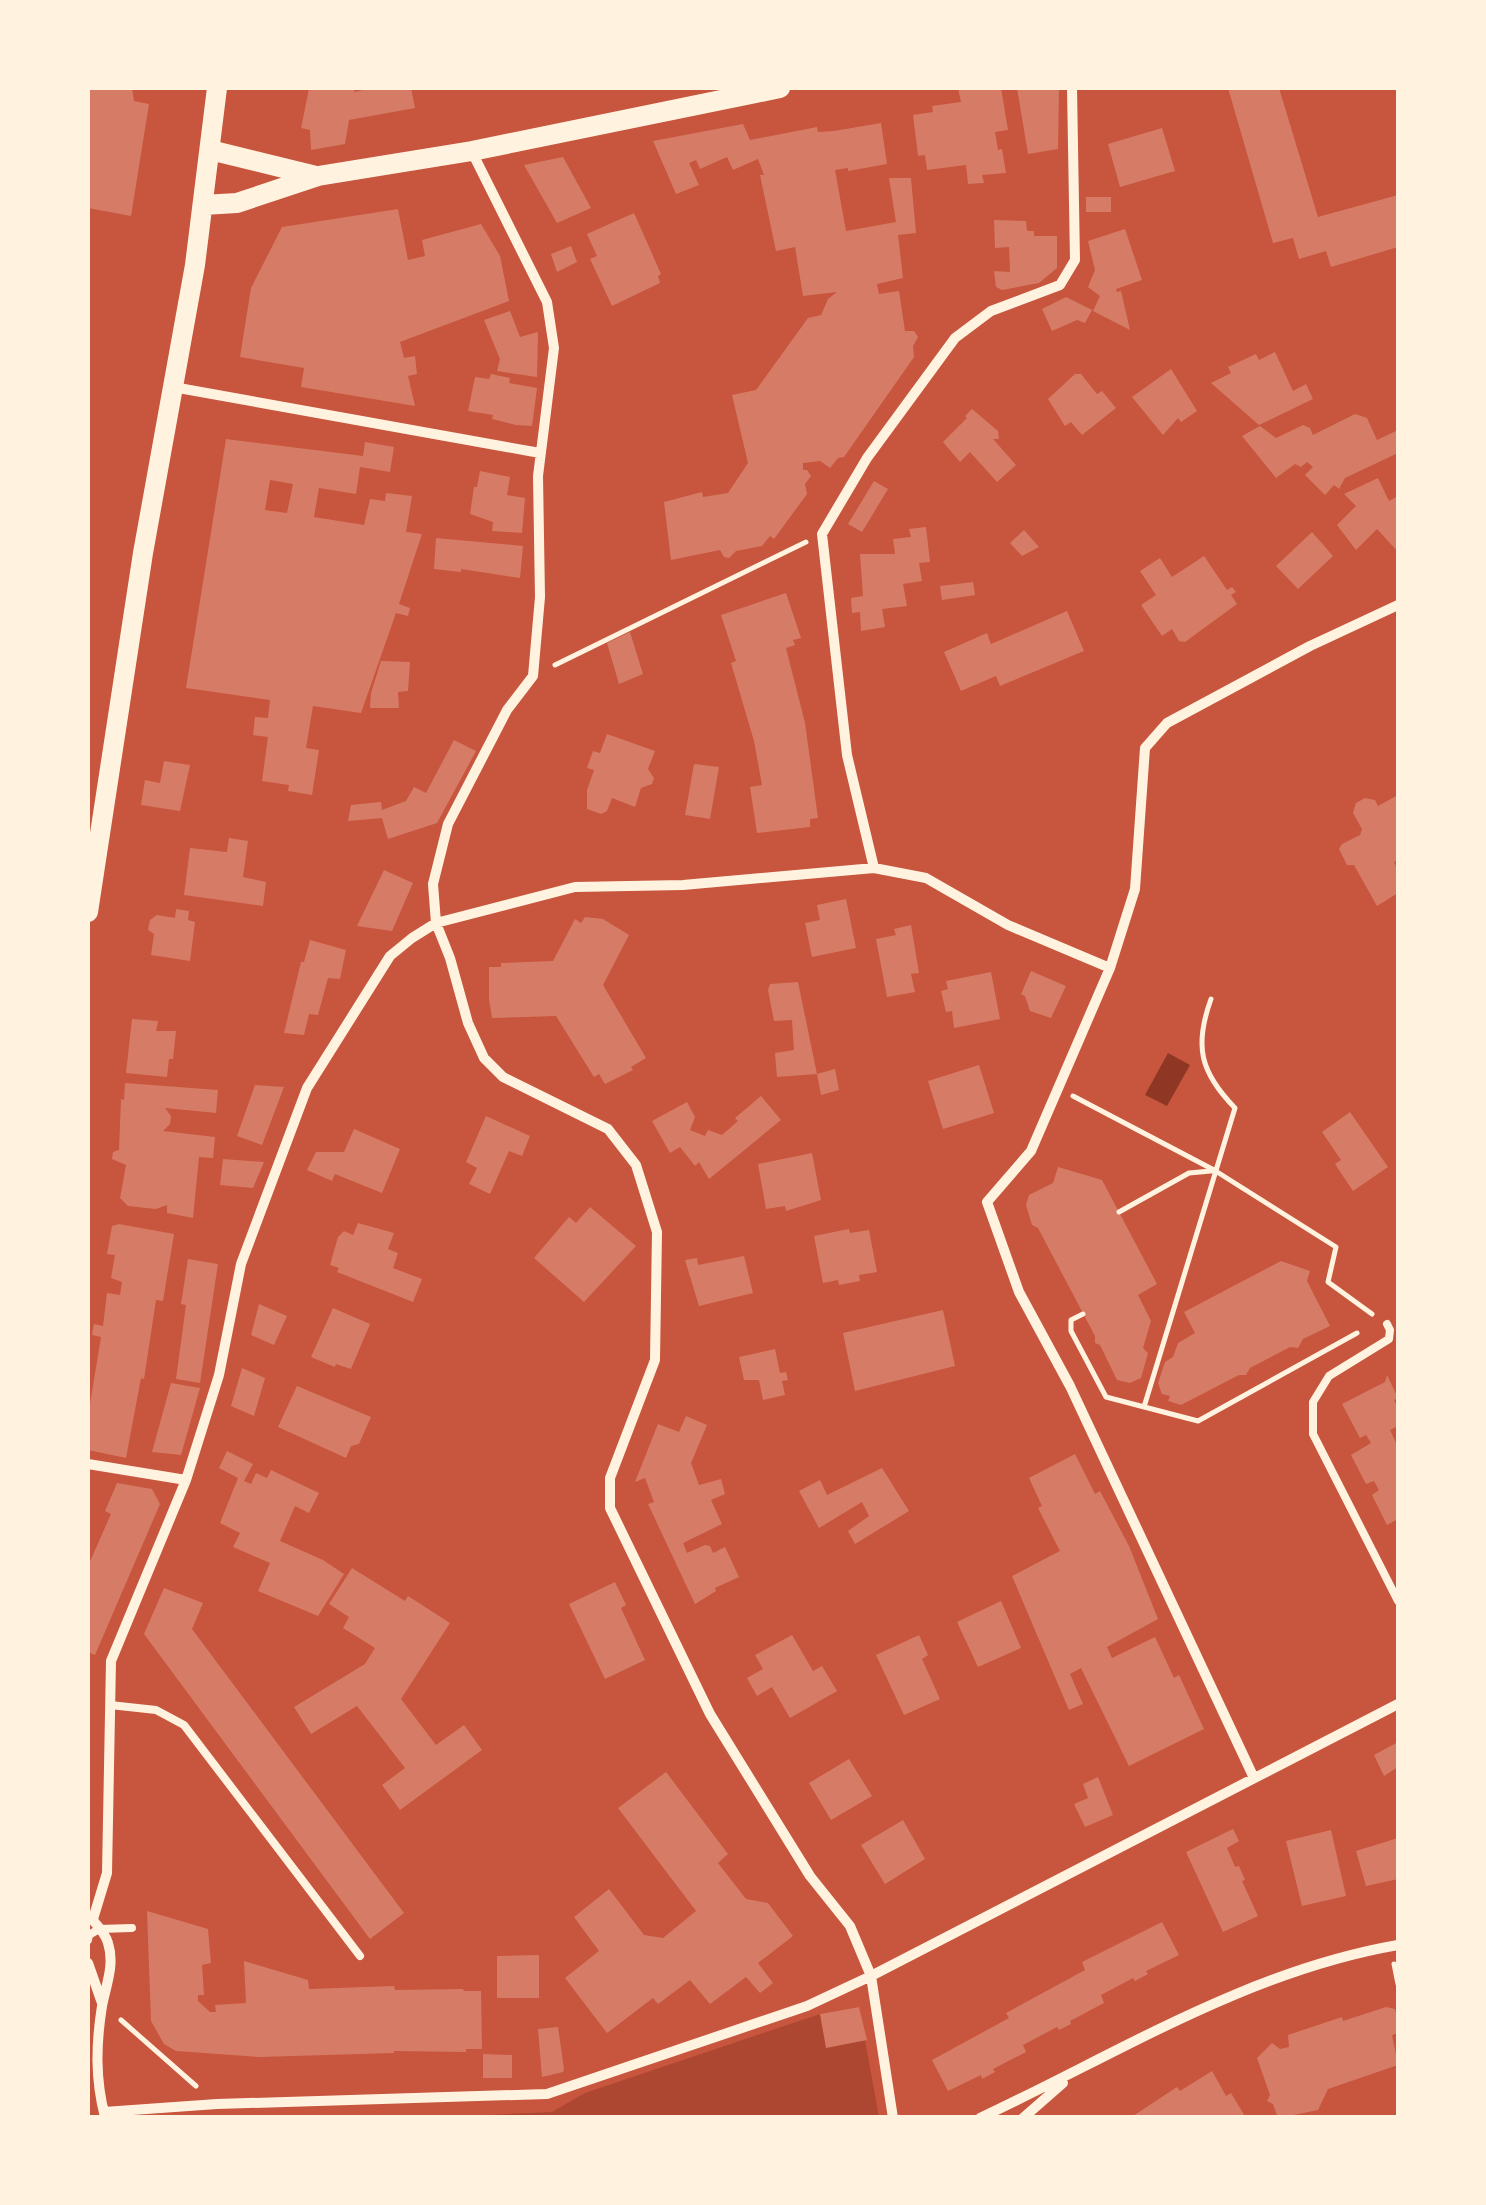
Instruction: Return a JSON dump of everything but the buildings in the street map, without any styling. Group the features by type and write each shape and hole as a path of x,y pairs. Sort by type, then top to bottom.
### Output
{"main road":[{"path":"88,912 143,553 203,205 218,88"},
{"path":"203,205 237,202 318,176 472,151 780,88"},
{"path":"210,150 318,176"}],"street":[{"path":"874,868 847,755 822,534 867,458 956,338 991,312 1060,285 1074,260 1072,88"},
{"path":"472,151 547,302 554,348 538,476 540,596 533,676 507,710 448,824 433,884 436,924 468,1023 484,1058 503,1077 608,1129 636,1165 658,1232 655,1360 610,1478 610,1508 710,1714 810,1876 850,1926 871,1976 892,2118"},
{"path":"172,387 540,453"},
{"path":"1254,1778 1070,1386 1018,1292 987,1202 1030,1150 1110,968 1135,889 1146,748 1167,723 1310,646 1398,605"},
{"path":"1110,968 1008,925 926,878 874,868 683,886 575,887 436,924 390,956 307,1088 241,1264 219,1374 186,1480 111,1661 106,1873 92,1920 108,1941 110,1973 102,2004 97,2069 105,2115 216,2104 547,2094 806,2006 1398,1704"},
{"path":"88,1464 186,1480"},
{"path":"980,2118 1227,1996 1328,1960 1398,1946"},
{"path":"88,1964 102,2004"},
{"path":"1023,2118 1071,2075"}],"lane":[{"path":"1384,1322 1390,1330 1389,1339 1329,1376 1314,1402 1313,1434 1398,1601"},
{"path":"110,1705 156,1710 184,1725 360,1956"},
{"path":"88,1940 92,1920 132,1928"}],"path":[{"path":"533,676 822,534"},
{"path":"1144,1407 1235,1108 1215,1088 1203,1059 1200,1037 1211,999"},
{"path":"1078,1099 1214,1170 1336,1247 1328,1282 1384,1322 1198,1421 1106,1397 1071,1330 1071,1320 1083,1314"},
{"path":"1119,1212 1189,1173 1214,1170"},
{"path":"102,2004 216,2104"}],"shaded area":[{"path":"1168,1053 1190,1065 1167,1106 1145,1095"},
{"path":"859,2007 879,2117 425,2118 552,2112 585,2093 820,2014"}]}
